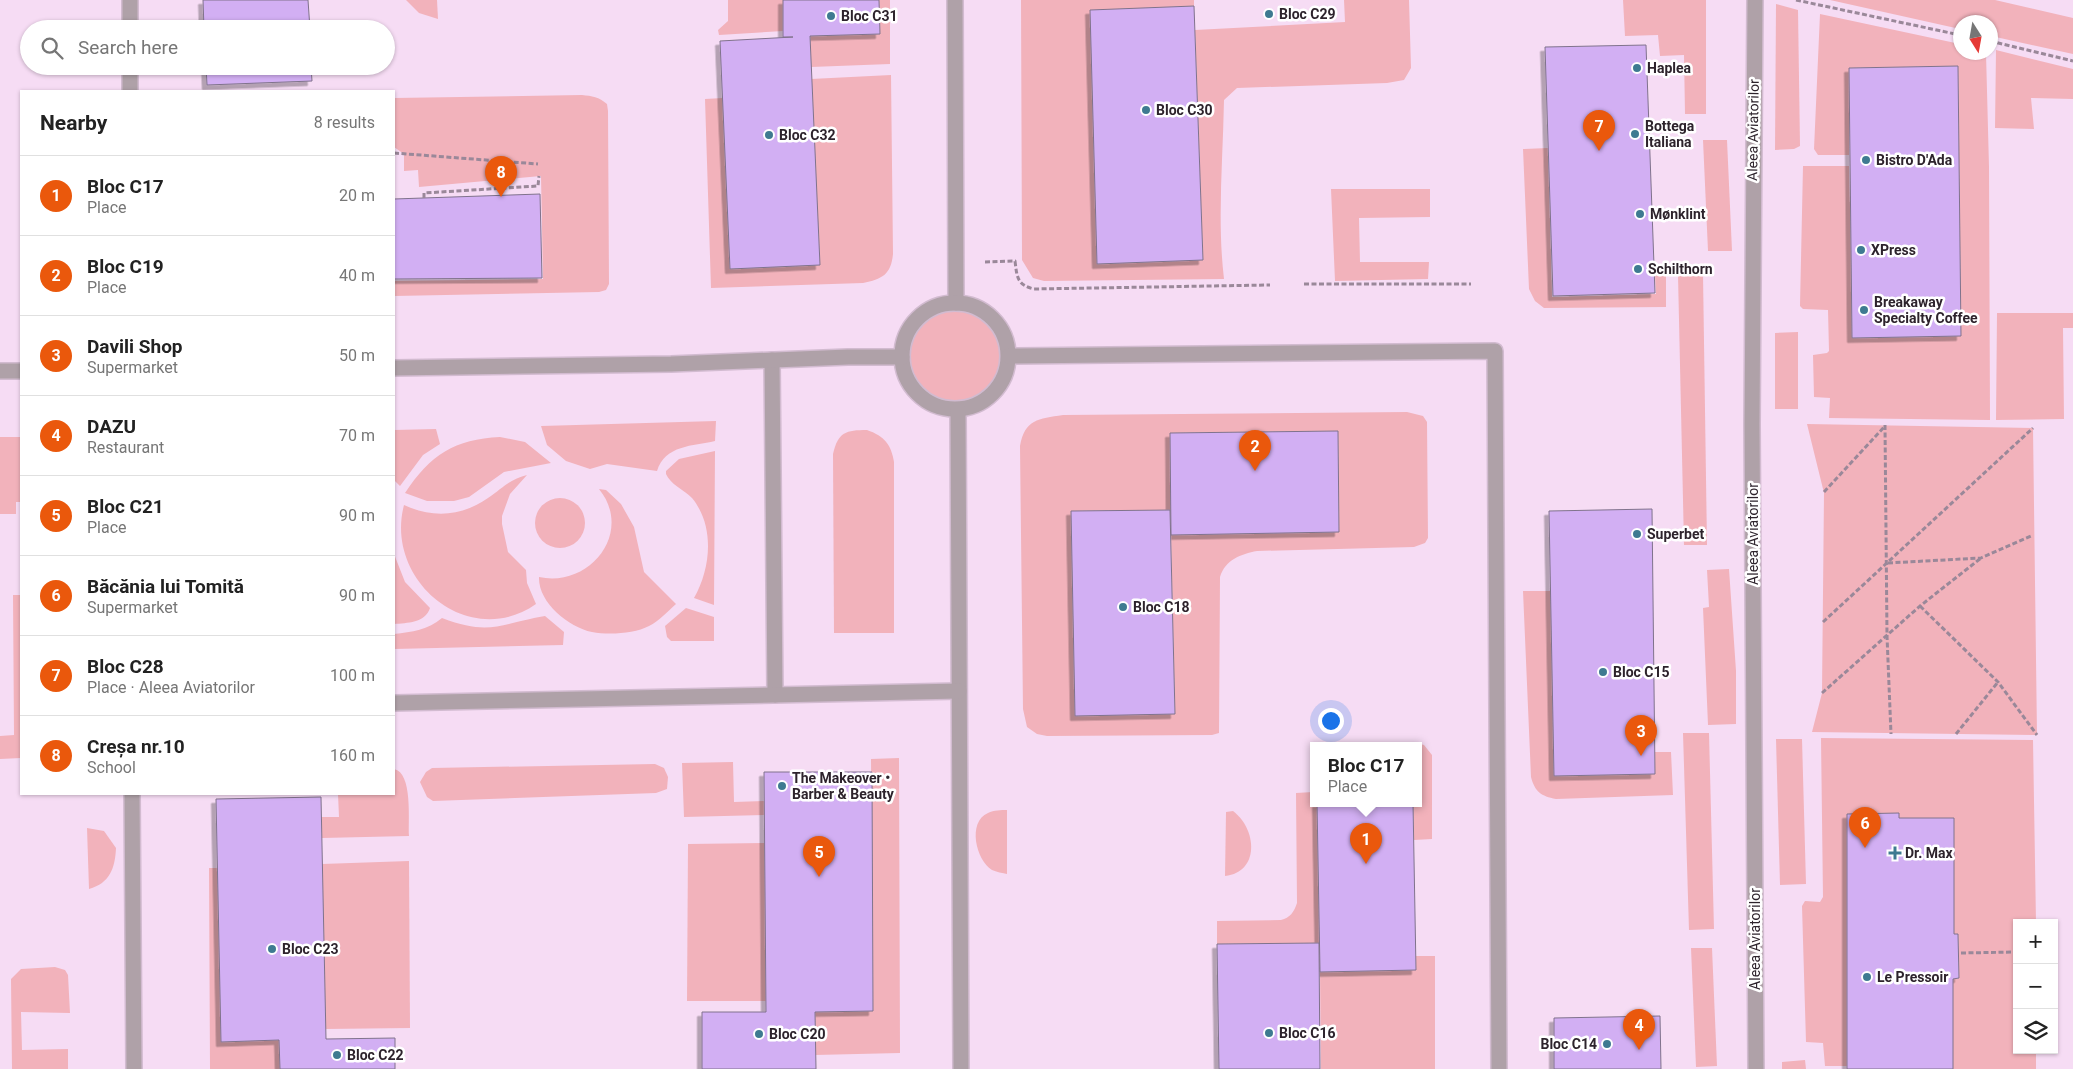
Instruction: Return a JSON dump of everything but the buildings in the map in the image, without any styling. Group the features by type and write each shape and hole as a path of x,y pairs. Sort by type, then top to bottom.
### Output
{"street":[{"path":"130,0 130,20"},
{"path":"955,0 956,303"},
{"name":"Aleea Aviatorilor","path":"1755,0 1752,434 1756,1069"},
{"path":"130,75 130,90"},
{"path":"956,303 973,305 987,313 999,325 1006,340 1009,356 1007,372 1000,387 988,399 974,407 958,410 940,408 925,400 912,388 904,374 902,357 904,340 912,324 924,312 939,305 956,303"},
{"path":"1009,356 1495,351 1499,1069"},
{"path":"395,368 671,364 902,357"},
{"path":"772,360 775,695"},
{"path":"0,371 20,371"},
{"path":"958,410 961,1069"},
{"path":"395,703 959,691"},
{"path":"132,795 134,1069"}],"path":[{"path":"1796,0 1953,34"},
{"path":"1998,43 2073,61"},
{"path":"395,153 538,164"},
{"path":"424,198 424,193 538,186 539,176"},
{"path":"980,262 1015,261 1017,279 1024,286 1034,289 1270,285"},
{"path":"1304,284 1471,284"},
{"path":"1824,492 1885,425 1888,563 1887,636 1891,734"},
{"path":"1823,622 2033,428"},
{"path":"1822,693 1920,606 1981,558 2033,535"},
{"path":"1888,563 1981,558"},
{"path":"1920,606 1998,682 2037,735"},
{"path":"1956,734 1998,682"},
{"path":"1961,953 2013,952"}],"shaded area":[{"path":"406,0 437,0 438,19 419,13"},
{"path":"728,0 783,0 783,31 719,35 718,30 728,21"},
{"path":"879,0 890,0 890,64 811,67 810,36 880,34"},
{"path":"1021,0 1194,0 1194,6 1097,264 1203,260 1195,30 1345,22 1344,0 1409,0 1411,68 1404,80 1387,83 1237,88 1224,100 1221,234 1224,279 1044,281 1033,278 1022,260"},
{"path":"1623,0 1706,0 1706,114 1685,114 1684,55 1660,56 1658,35 1625,36"},
{"path":"1830,0 1995,0 2073,18 2073,54 1998,38 1998,15 1953,15 1953,27"},
{"path":"1776,4 1798,10 1800,146 1794,149 1775,150"},
{"path":"1820,14 1953,42 1953,60 1986,60 1989,167 1990,420 1829,418 1830,398 1814,397 1813,355 1829,351 1828,310 1803,309 1800,306 1803,166 1849,166 1853,338 1961,336 1958,66 1849,68 1849,155 1818,155 1814,149"},
{"path":"1998,50 2073,69 2073,99 2031,98 2034,129 1995,128 1996,60 1998,60"},
{"path":"891,75 893,254 888,271 880,278 863,283 711,288 705,99 723,98 730,269 820,265 811,79"},
{"path":"582,95 592,96 607,104 609,284 606,290 599,292 395,296 395,281 543,279 541,176 419,187 418,170 404,171 404,154 395,148 395,98"},
{"path":"1703,140 1727,140 1732,251 1708,251"},
{"path":"1548,148 1552,297 1656,294 1655,275 1666,275 1666,307 1544,308 1535,301 1529,289 1523,149"},
{"path":"1331,189 1430,189 1430,217 1359,218 1360,262 1429,262 1428,279 1335,281"},
{"path":"1703,274 1707,545 1684,545 1678,275"},
{"path":"955,311 972,314 987,324 997,339 1000,356 997,373 987,388 972,398 955,401 938,398 923,388 913,373 910,356 913,339 923,324 938,314"},
{"path":"1997,313 2073,313 2073,328 2063,328 2064,419 1996,420"},
{"path":"1798,332 1798,409 1775,409 1775,333"},
{"path":"1407,412 1423,416 1427,422 1428,538 1425,543 1414,547 1257,551 1240,556 1230,562 1222,571 1220,577 1219,733 1212,735 1047,736 1037,734 1027,727 1023,709 1020,446 1025,430 1029,425 1040,419 1063,415","holes":["1338,431 1339,532 1171,535 1175,714 1071,511 1171,510 1170,433"]},
{"path":"716,421 715,441 673,451 661,462 657,471 607,464 590,469 566,461 547,445 541,426"},
{"path":"1807,424 2033,428 2037,735 1812,732 1822,693 1824,493"},
{"path":"436,429 440,444 423,455 400,486 395,481 395,430"},
{"path":"867,430 878,435 886,442 891,450 894,462 894,633 834,633 833,454 837,441 844,434"},
{"path":"0,437 20,437 20,502 16,502 16,514 0,514"},
{"path":"500,437 525,442 551,463 504,472 469,497 454,501 427,501 405,493 424,468 445,452 470,441"},
{"path":"715,451 714,605 694,598 700,586 707,561 708,547 704,521 692,498 668,478 666,471 679,459"},
{"path":"527,475 510,494 502,516 502,524 508,552 526,570 527,583 536,604 510,616 484,619 460,613 437,601 419,582 407,559 401,533 404,505 436,514 457,512 478,504 510,482"},
{"path":"599,489 606,490 621,504 634,527 644,572 676,604 660,619 643,629 621,633 606,633 592,632 573,625 549,604 540,586 539,577 558,578 575,574 590,565 601,553 609,539 612,522 609,506"},
{"path":"560,498 569,500 580,509 585,523 583,532 574,543 560,548 551,546 540,537 535,523 537,514 546,503"},
{"path":"395,557 405,582 430,608 424,617 395,624"},
{"path":"1729,569 1736,671 1736,724 1708,725 1703,608 1709,607 1707,570"},
{"path":"1523,591 1551,591 1554,776 1655,774 1655,752 1671,752 1673,795 1556,799 1543,795 1534,786 1531,777"},
{"path":"13,595 20,595 20,758 0,759 0,736 14,735"},
{"path":"686,608 714,617 714,641 671,641 667,637 665,626"},
{"path":"545,616 564,632 563,645 395,649 395,634 425,628 442,618 472,626 494,627"},
{"path":"1683,733 1709,733 1714,929 1689,930"},
{"path":"1821,738 2033,740 2036,919 2013,919 2013,1054 2036,1054 2036,1069 1953,1069 1953,979 1959,978 1958,934 1954,934 1953,818 1899,818 1847,1066 1825,1066 1823,1043 1806,1042 1802,906 1805,901 1820,902 1823,897"},
{"path":"1776,739 1802,739 1806,884 1780,885"},
{"path":"1422,744 1432,755 1432,839 1414,840 1413,807 1422,807"},
{"path":"899,758 900,1053 815,1055 815,1012 873,1011 871,759"},
{"path":"733,762 734,802 765,801 765,815 684,817 682,763"},
{"path":"655,764 664,768 668,777 667,789 656,793 433,801 427,797 420,782 426,772 432,768"},
{"path":"395,770 400,772 407,788 409,836 322,838 321,817 339,817 338,795 395,795"},
{"path":"1310,792 1310,807 1317,807 1320,943 1217,944 1217,921 1281,920 1287,918 1293,912 1297,903 1296,793"},
{"path":"1007,810 1007,874 992,870 986,865 978,850 976,832 981,818 988,813"},
{"path":"1233,811 1247,828 1251,849 1244,867 1236,873 1225,876 1226,812"},
{"path":"87,828 104,831 116,848 113,868 107,879 89,889"},
{"path":"765,843 766,1001 687,1001 688,844"},
{"path":"409,861 410,1028 325,1029 322,864"},
{"path":"209,868 218,868 221,1042 279,1040 280,1069 210,1069"},
{"path":"1691,948 1712,948 1717,1066 1696,1067"},
{"path":"1416,956 1435,956 1435,1069 1321,1069 1320,972 1416,970"},
{"path":"55,967 65,970 68,975 70,1013 21,1012 22,1050 68,1049 68,1069 12,1069 11,979 21,969"},
{"path":"1805,1060 1806,1069 1782,1069 1782,1062"}],"place":[{"name":"Bloc C29","path":"1269,14"},
{"name":"Bloc C31","path":"831,16"},
{"name":"Haplea","path":"1637,68"},
{"name":"Bloc C30","path":"1146,110"},
{"name":"Bottega Italiana","path":"1635,134"},
{"name":"Bloc C32","path":"769,135"},
{"name":"Bloc C28","path":"1599,151"},
{"name":"Bistro D'Ada","path":"1866,160"},
{"name":"Creșa nr.10","path":"501,197"},
{"name":"Mønklint","path":"1640,214"},
{"name":"XPress","path":"1861,250"},
{"name":"Schilthorn","path":"1638,269"},
{"name":"Breakaway Specialty Coffee","path":"1864,310"},
{"name":"Bloc C19","path":"1255,471"},
{"name":"Superbet","path":"1637,534"},
{"name":"Bloc C18","path":"1123,607"},
{"name":"Bloc C15","path":"1603,672"},
{"name":"Davili Shop","path":"1641,756"},
{"name":"The Makeover • Barber & Beauty","path":"782,786"},
{"name":"Băcănia lui Tomită","path":"1865,848"},
{"name":"Dr. Max","path":"1895,853"},
{"name":"Bloc C17","path":"1366,864"},
{"name":"Bloc C21","path":"819,877"},
{"name":"Bloc C23","path":"272,949"},
{"name":"Le Pressoir","path":"1867,977"},
{"name":"Bloc C16","path":"1269,1033"},
{"name":"Bloc C20","path":"759,1034"},
{"name":"Bloc C14","path":"1607,1044"},
{"name":"DAZU","path":"1639,1050"},
{"name":"Bloc C22","path":"337,1055"}]}
